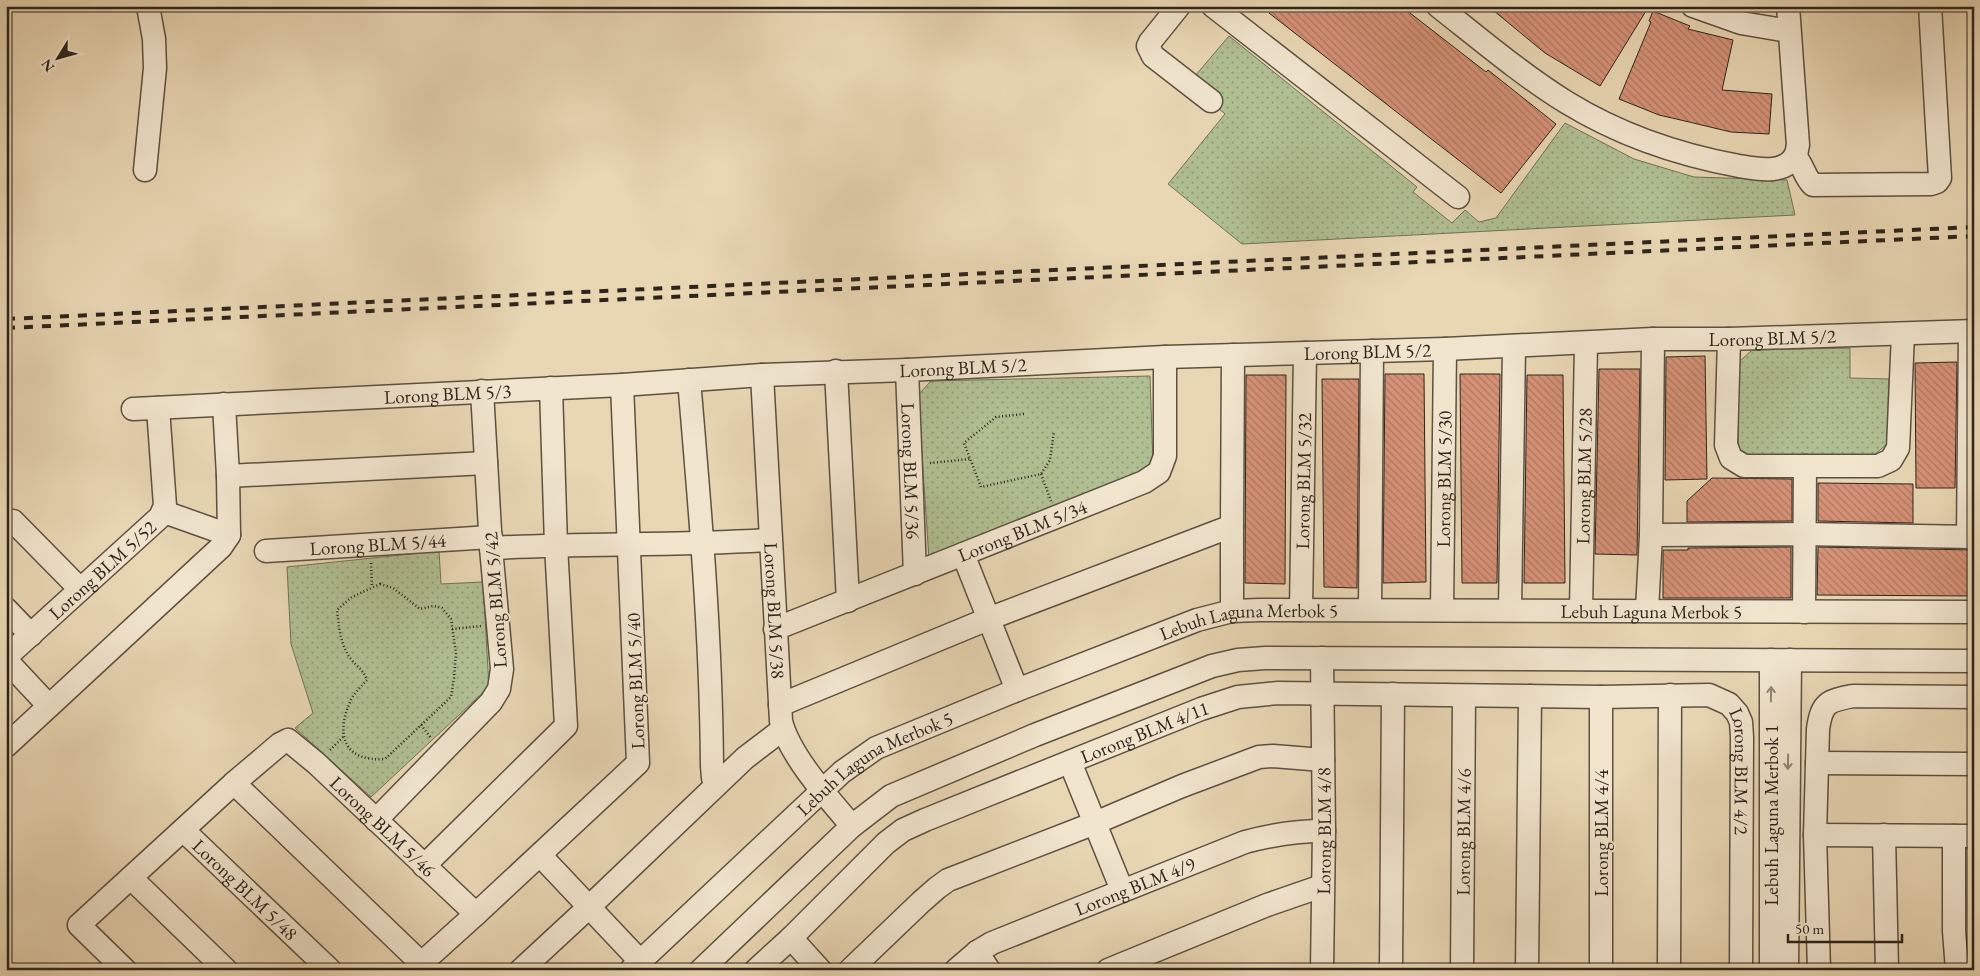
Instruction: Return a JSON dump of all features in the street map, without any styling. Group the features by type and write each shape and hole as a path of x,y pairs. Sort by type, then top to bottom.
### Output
{"street":[{"path":"145,170 155,68 154,39 148,6"},
{"path":"1179,6 1150,42 1149,50 1153,56 1211,102"},
{"path":"1213,6 1458,197"},
{"path":"1438,6 1508,61 1566,102 1616,128 1681,152 1718,162 1773,170 1787,164 1796,156 1798,145 1788,6"},
{"path":"1693,6 1741,23 1789,31"},
{"path":"1796,156 1813,186 1937,182 1940,178 1930,6"},
{"path":"1651,535 1803,534 1971,537 1972,331"},
{"name":"Lorong BLM 5/2","path":"762,374 907,370 1166,357 1586,344 1653,339 1729,339 1972,331"},
{"path":"1729,339 1726,444 1732,458 1744,466 1878,466 1891,460 1898,448 1903,334"},
{"path":"1647,610 1651,535 1653,339"},
{"name":"Lorong BLM 5/28","path":"1581,610 1586,344"},
{"path":"1510,610 1514,346"},
{"name":"Lorong BLM 5/30","path":"1442,610 1445,349"},
{"path":"1370,609 1372,351"},
{"name":"Lorong BLM 5/32","path":"1301,610 1305,353"},
{"path":"1232,355 1232,611"},
{"name":"Lorong BLM 5/34","path":"776,629 1144,482 1159,472 1165,456 1166,357"},
{"name":"Lorong BLM 5/36","path":"907,370 915,574"},
{"path":"836,371 848,601"},
{"name":"Lorong BLM 5/3","path":"133,409 622,385 762,374"},
{"name":"Lorong BLM 5/38","path":"762,374 770,540 783,729 822,791 852,826"},
{"path":"689,380 703,544 710,661 712,766 716,785"},
{"name":"Lorong BLM 5/40","path":"418,967 638,763 622,385"},
{"path":"424,866 566,726 556,545 551,388"},
{"name":"Lorong BLM 5/42","path":"376,820 491,702 499,689 502,669 491,543 482,391"},
{"path":"6,746 201,566 221,547 229,535 224,404"},
{"name":"Lorong BLM 5/52","path":"6,659 164,512 158,408"},
{"path":"228,476 486,463"},
{"path":"1804,612 1803,534 1805,466"},
{"path":"164,512 229,535"},
{"path":"13,520 80,589"},
{"path":"780,705 988,619 1232,526"},
{"name":"Lorong BLM 5/44","path":"266,551 370,544 629,545 703,544 770,540"},
{"path":"963,554 1017,690"},
{"name":"Lebuh Laguna Merbok 5","path":"635,965 848,767 876,748 1017,690 1197,620 1232,611 1370,609 1974,612"},
{"path":"6,610 31,635"},
{"name":"Lebuh Laguna Merbok 5","path":"701,970 852,826 891,796 1035,735 1212,666 1238,660 1265,658 1974,661"},
{"name":"Lorong BLM 4/8","path":"1322,658 1324,830 1322,970"},
{"path":"6,659 49,706"},
{"name":"Lebuh Laguna Merbok 1","path":"1771,970 1781,660"},
{"name":"Lebuh Laguna Merbok 1","path":"1781,660 1787,970"},
{"name":"Lorong BLM 4/11","path":"756,970 791,938 886,843 903,830 1201,709 1238,698 1278,693 1601,697"},
{"path":"1391,970 1393,694"},
{"path":"1669,970 1670,695"},
{"name":"Lorong BLM 4/6","path":"1462,970 1464,696"},
{"path":"1527,970 1530,696"},
{"name":"Lorong BLM 4/2","path":"1601,697 1709,696 1729,704 1737,713 1741,722 1741,970"},
{"path":"1819,970 1815,835 1820,713 1824,706 1834,700 1853,696 1974,697"},
{"name":"Lorong BLM 4/4","path":"1601,697 1601,970"},
{"path":"520,970 745,758 783,729"},
{"name":"Lorong BLM 5/46","path":"234,783 280,744 288,740 476,914"},
{"path":"850,970 937,888 948,880 1259,757 1273,756 1323,760"},
{"path":"1070,762 1122,890"},
{"path":"1817,763 1974,764"},
{"path":"125,970 79,925 234,783 418,967"},
{"name":"Lorong BLM 5/48","path":"183,830 326,968"},
{"name":"Lorong BLM 4/9","path":"956,970 983,961 992,943 1245,842 1280,833 1324,830"},
{"path":"1815,835 1964,836 1954,931 1957,970"},
{"path":"1884,835 1887,970"},
{"path":"540,855 589,907 635,965"},
{"path":"131,878 226,970"},
{"path":"1108,970 1267,905 1322,886"},
{"path":"791,938 820,970"}],"path":[{"path":"1024,414 996,417 964,443 981,487 1041,474 1050,460 1054,431"},
{"path":"910,464 970,459"},
{"path":"1041,474 1057,517"},
{"path":"370,544 372,586"},
{"path":"380,584 393,588 420,608 434,606 442,608 451,619 452,628 456,653 451,697 385,759 370,760 351,750 343,737 343,722 350,700 367,680 363,670 350,658 340,635 337,610 352,597 372,586 380,584"},
{"path":"452,628 498,625"}],"green space":[{"path":"1229,36 1417,187 1413,192 1452,223 1465,210 1479,222 1496,218 1565,123 1634,159 1694,177 1787,180 1795,215 1242,244 1168,184 1225,114 1189,83"},
{"path":"1850,348 1850,378 1889,379 1887,444 1874,455 1738,455 1739,362 1752,350"},
{"path":"1150,376 1153,466 929,559 918,395 931,381"},
{"path":"439,551 441,584 483,582 489,687 371,797 295,728 313,713 291,644 287,567"}],"building":[{"path":"1274,6 1401,6 1486,72 1488,70 1556,124 1501,193 1269,13"},
{"path":"1488,6 1649,6 1600,86 1545,53"},
{"path":"1653,11 1690,26 1688,29 1733,40 1722,90 1772,94 1769,134 1731,132 1659,115 1619,99 1651,22 1649,21"},
{"path":"1705,356 1707,479 1665,480 1666,357"},
{"path":"1957,362 1955,488 1916,488 1915,363"},
{"path":"1599,369 1640,369 1637,555 1595,554"},
{"path":"1385,374 1424,374 1426,582 1383,583"},
{"path":"1460,374 1500,374 1497,583 1462,583"},
{"path":"1246,375 1286,375 1285,584 1245,583"},
{"path":"1527,375 1563,375 1565,583 1524,583"},
{"path":"1322,379 1359,379 1357,588 1324,587"},
{"path":"1712,478 1792,479 1792,521 1687,522 1687,501"},
{"path":"1818,483 1913,484 1913,523 1818,521"},
{"path":"1791,547 1791,598 1663,598 1663,550"},
{"path":"1818,547 1974,550 1974,596 1817,595"}],"railway":[{"path":"6,319 1974,227"},
{"path":"6,328 1974,236"}]}
